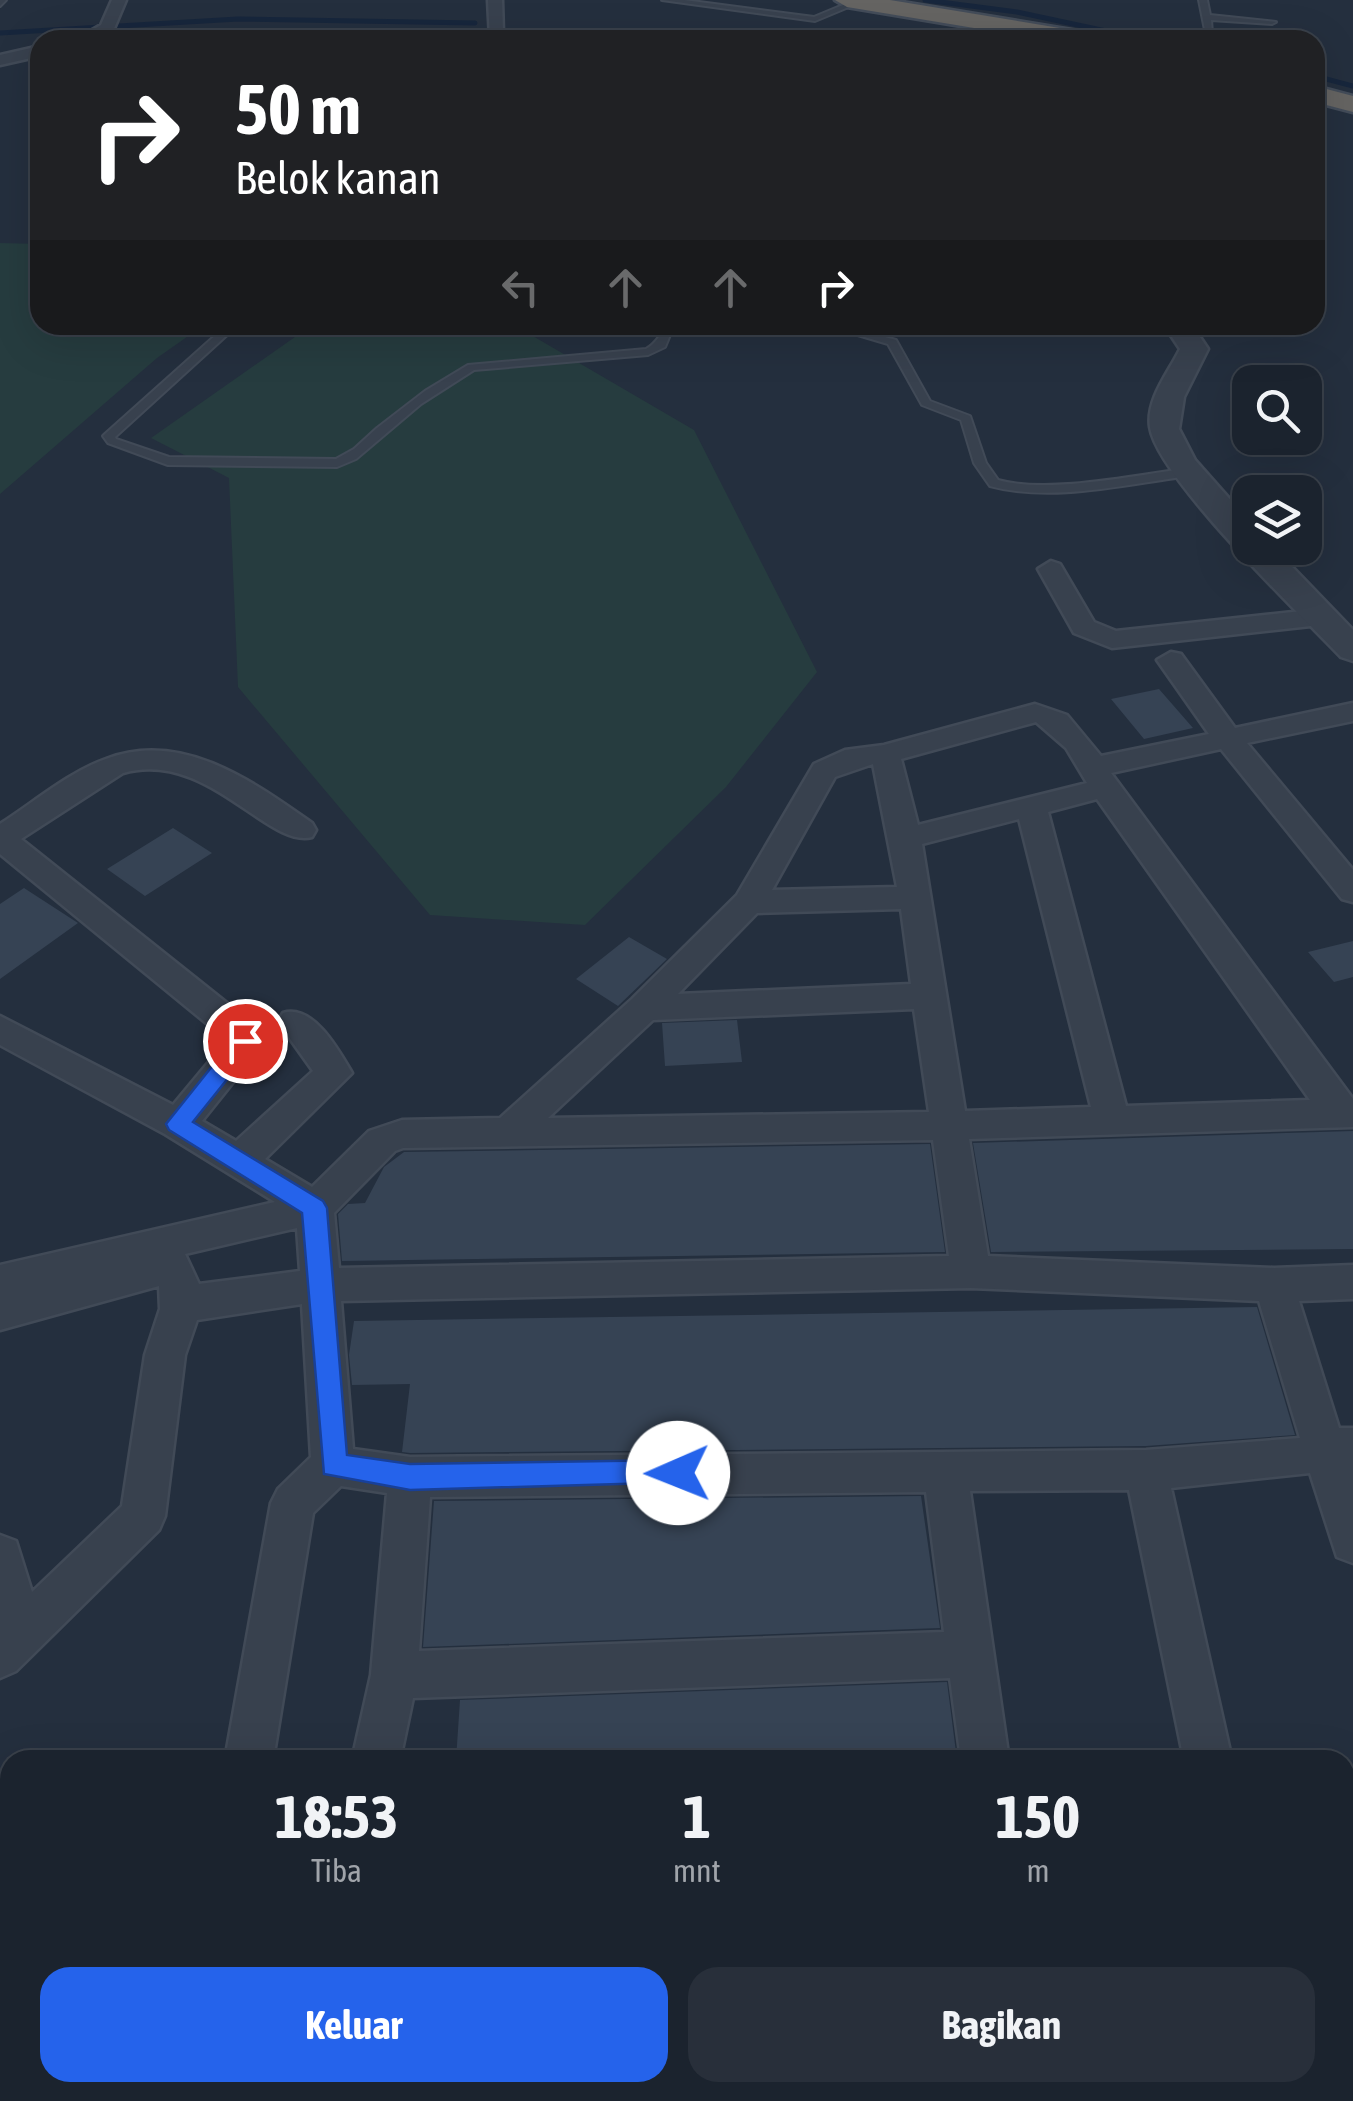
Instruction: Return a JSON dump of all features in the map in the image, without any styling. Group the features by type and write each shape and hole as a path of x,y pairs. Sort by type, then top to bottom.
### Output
{"highway":[{"path":"902,0 1080,30"},
{"path":"853,1 1029,30"}],"street":[{"path":"495,0 495,30"},
{"path":"104,30 118,3"},
{"path":"0,60 30,53"},
{"path":"1184,335 1194,350 1164,412 1163,430 1190,472 1232,520"},
{"path":"1273,565 1341,634"},
{"path":"1052,568 1084,627 1112,640 1341,634"},
{"path":"1171,660 1227,738 1353,891"},
{"path":"509,1132 644,1008 748,902 816,777 855,756 885,754 1042,712 1058,722 1346,1113"},
{"path":"906,838 1031,807 1099,777 1227,738 1353,712"},
{"path":"885,754 906,838 970,1272"},
{"path":"178,1124 242,1047 245,1036 0,838 112,766 134,760 165,762 213,774 238,786 301,830"},
{"path":"1031,807 1112,1120"},
{"path":"748,902 914,898"},
{"path":"644,1008 928,996"},
{"path":"239,1160 334,1072 294,1022"},
{"path":"0,1028 178,1124 314,1208"},
{"path":"0,1282 314,1208 392,1136 948,1126 1346,1113"},
{"path":"314,1208 334,1465"},
{"path":"0,1313 172,1266 179,1280 180,1308 165,1354 143,1516 10,1645"},
{"path":"180,1308 194,1301 320,1284 970,1272 1274,1285 1353,1282"},
{"path":"1274,1285 1339,1447 1353,1542"},
{"path":"334,1465 410,1477 1146,1470 1298,1458 1339,1447"},
{"path":"251,1750 293,1503 334,1465"},
{"path":"946,1469 968,1654 984,1750"},
{"path":"1146,1470 1206,1750"},
{"path":"378,1750 394,1676 410,1477"},
{"path":"0,1556 10,1645"},
{"path":"394,1676 968,1654"}],"lane":[{"path":"666,0 815,19 853,1"},
{"path":"1202,0 1209,30"},
{"path":"1206,17 1272,22"},
{"path":"219,335 108,436 112,441 168,460 337,463 356,456 386,425 435,392 452,374 472,367 648,352 661,345 665,335"},
{"path":"866,335 892,342 926,403 966,418 987,476 995,483 1029,488 1190,472"}],"green space":[{"path":"0,243 30,244 30,335 190,335 157,358 0,494"},
{"path":"298,335 531,335 694,430 817,672 726,787 585,925 430,915 238,687 229,478 151,438"}],"building":[{"path":"1159,689 1193,728 1144,739 1111,699"},
{"path":"173,828 212,853 145,896 107,869"},
{"path":"24,888 78,923 0,979 0,904"},
{"path":"629,937 667,959 618,1006 576,979"},
{"path":"1353,941 1353,977 1334,982 1308,952"},
{"path":"737,1020 742,1062 665,1066 662,1023"},
{"path":"1353,1131 1353,1249 991,1252 973,1143"},
{"path":"930,1144 945,1252 342,1261 338,1214 348,1204 365,1203 384,1167 404,1152"},
{"path":"1257,1307 1295,1435 1146,1446 410,1453 402,1452 410,1384 352,1385 349,1355 354,1321"},
{"path":"921,1496 940,1628 423,1647 434,1501"},
{"path":"947,1682 956,1750 457,1750 460,1700"}],"waterway":[{"path":"925,0 1017,12 1101,30"},
{"path":"51,30 238,19 475,23"},
{"path":"0,33 30,31"},
{"path":"1325,79 1353,86"}],"route":[{"path":"245,1041 178,1124 314,1208 334,1465 410,1477 678,1473"}]}
